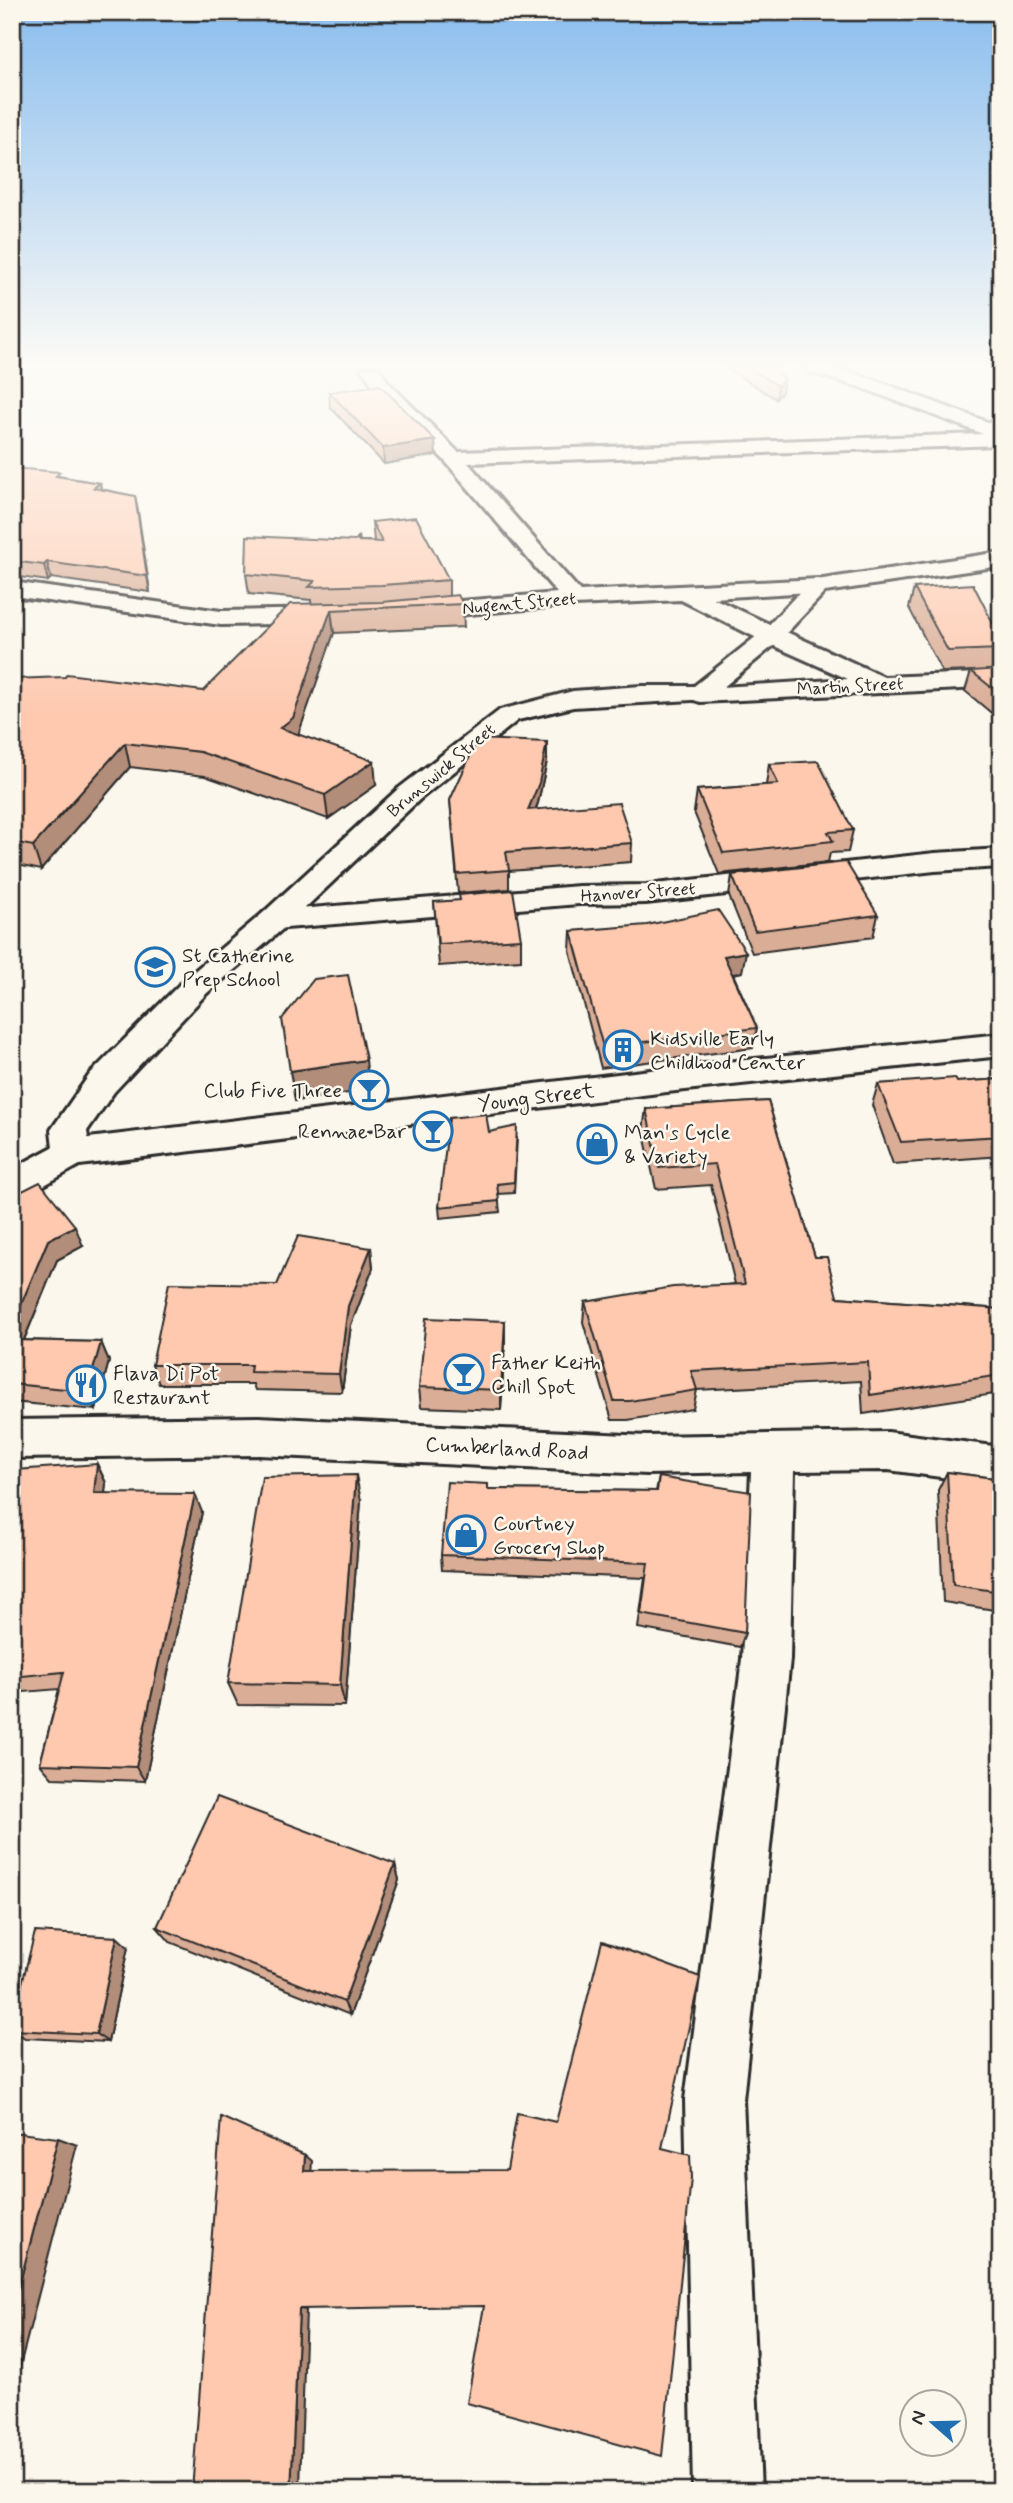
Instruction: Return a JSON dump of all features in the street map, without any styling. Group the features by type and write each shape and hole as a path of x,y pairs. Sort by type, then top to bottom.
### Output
{"street":[{"path":"476,485 574,598"},
{"path":"700,694 771,636 818,586 1001,559"},
{"name":"Nugent Street","path":"384,615 574,598 818,586"},
{"path":"12,589 221,618 357,615"},
{"path":"687,594 771,636 879,684"},
{"name":"Martin Street","path":"700,694 1001,679"},
{"name":"Brunswick Street","path":"72,1153 69,1130 102,1083 197,986 274,920 409,794 493,725 509,715 573,699 641,694 700,694"},
{"name":"Hanover Street","path":"274,920 579,895 646,894 935,862 1001,858"},
{"name":"Young Street","path":"72,1153 360,1120 667,1080 1001,1045"},
{"path":"12,1186 72,1153"},
{"name":"Cumberland Road","path":"12,1439 259,1436 647,1455 888,1451 1001,1466"},
{"path":"727,2491 714,2100 766,1659 773,1454"}],"building":[{"path":"12,485 97,485 93,488 135,496 147,576 47,562 44,565 12,561"},
{"path":"416,517 449,580 309,587 315,581 246,574 247,536 355,541 359,536 358,541 382,542 372,522"},
{"path":"973,584 1001,639 1001,649 948,651 914,588"},
{"path":"458,595 463,604 331,610 293,718 280,728 374,761 325,795 200,752 125,743 33,846 12,842 12,679 65,677 67,674 203,691 290,604 382,602"},
{"path":"1001,669 1001,695 971,671"},
{"path":"478,739 547,742 539,783 528,810 619,803 632,843 506,852 509,870 457,874 450,800"},
{"path":"818,761 853,830 828,832 833,841 723,853 697,790 778,784 769,764"},
{"path":"846,862 878,915 755,931 732,875"},
{"path":"513,890 521,939 438,944 434,902 460,900 459,895"},
{"path":"718,910 746,952 724,956 757,1028 603,1047 571,931 647,925"},
{"path":"348,975 366,1060 290,1071 282,1019 314,979"},
{"path":"955,1078 957,1082 1001,1079 1001,1136 901,1142 878,1084"},
{"path":"768,1101 815,1257 827,1257 837,1297 1001,1309 1001,1375 870,1395 868,1362 691,1371 697,1390 630,1401 614,1401 585,1302 673,1287 745,1284 715,1164 659,1168 646,1109"},
{"path":"486,1114 489,1132 517,1126 514,1182 497,1184 499,1201 439,1207 449,1118"},
{"path":"40,1182 75,1226 48,1240 12,1326 12,1196"},
{"path":"298,1236 371,1248 348,1306 339,1374 250,1372 251,1365 152,1365 169,1283 277,1285"},
{"name":"Father Keith Chill Spot","path":"426,1318 505,1321 501,1390 419,1387"},
{"path":"12,1340 101,1342 87,1391 12,1384"},
{"path":"97,1464 94,1493 195,1494 136,1767 40,1764 64,1672 12,1677 12,1494 16,1470"},
{"path":"947,1472 1001,1479 1001,1592 953,1585"},
{"path":"356,1475 340,1685 228,1683 262,1477"},
{"path":"659,1477 751,1492 745,1633 641,1614 648,1563 441,1555 447,1482 488,1484 488,1489 657,1491"},
{"path":"217,1797 395,1864 344,2002 157,1927"},
{"path":"35,1932 117,1937 96,2034 12,2030"},
{"path":"602,1941 700,1977 662,2148 690,2155 691,2178 662,2456 467,2403 484,2306 299,2309 291,2491 192,2491 221,2117 305,2155 304,2171 507,2170 517,2113 556,2122"},
{"path":"12,2132 58,2138 12,2312"}],"place":[{"name":"St Catherine Prep School","path":"155,967"},
{"name":"Kidsville Early Childhood Center","path":"623,1050"},
{"name":"Club Five Three","path":"369,1090"},
{"name":"Rennae Bar","path":"433,1131"},
{"name":"Man's Cycle & Variety","path":"597,1144"},
{"name":"Father Keith Chill Spot","path":"464,1374"},
{"name":"Flava Di Pot Restaurant","path":"86,1385"},
{"name":"Courtney Grocery Shop","path":"466,1535"}]}
